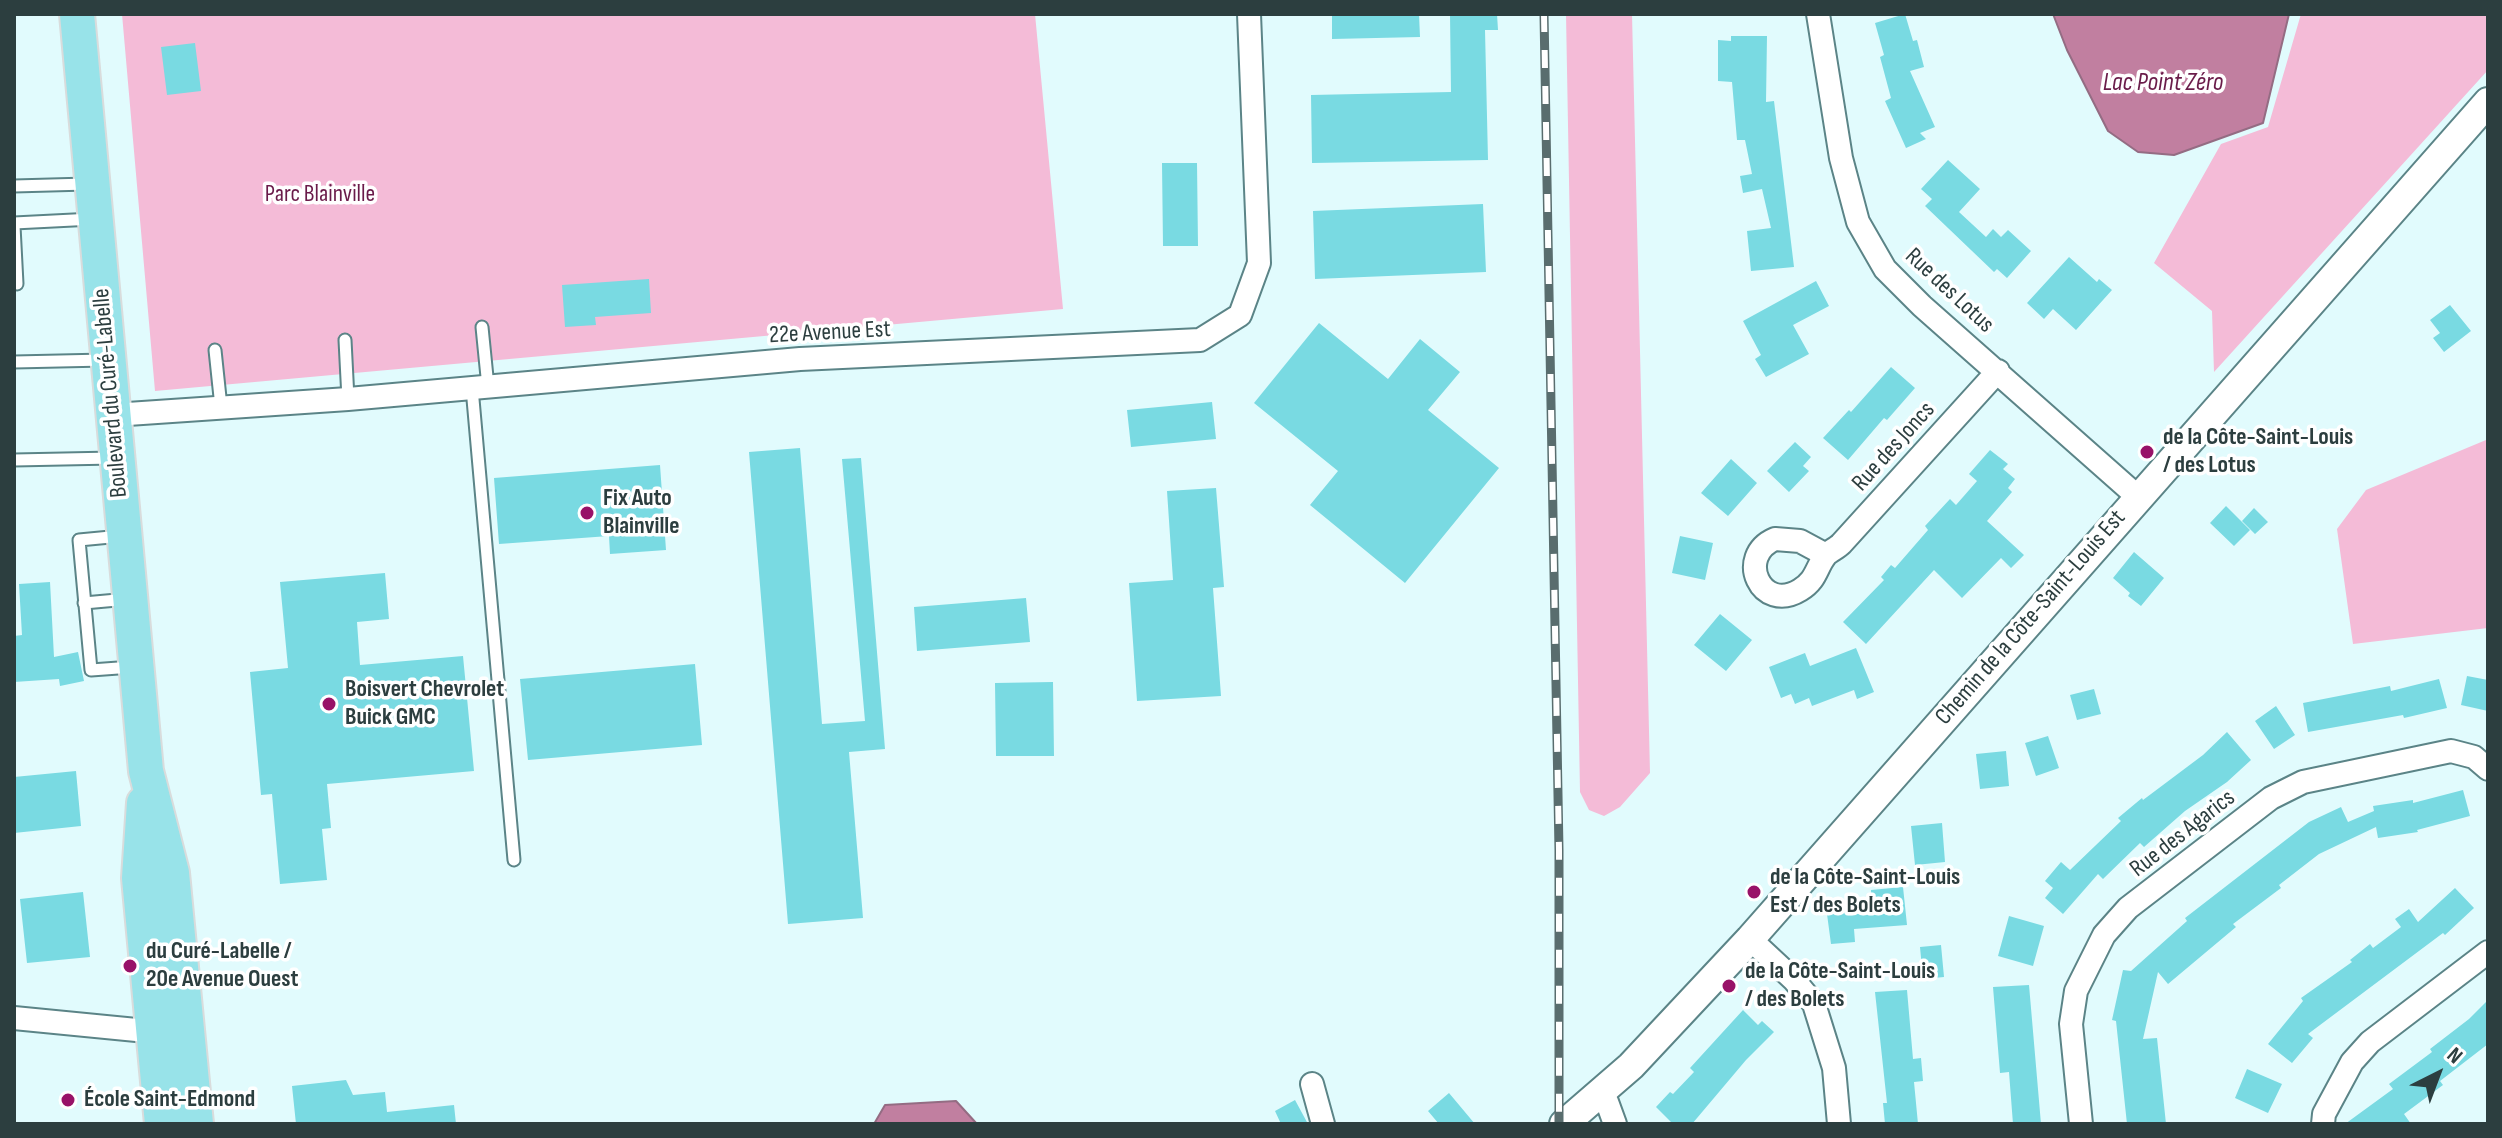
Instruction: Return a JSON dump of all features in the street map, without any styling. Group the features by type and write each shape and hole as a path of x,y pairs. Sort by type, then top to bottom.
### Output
{"main road":[{"name":"Boulevard du Curé-Labelle","path":"77,14 146,771 139,878 162,1124"},
{"name":"Boulevard du Curé-Labelle","path":"146,771 172,873 196,1124"}],"street":[{"name":"22e Avenue Est","path":"113,415 348,399 800,359 1200,340 1240,315 1259,263 1249,14"},
{"name":"Rue des Lotus","path":"1818,14 1841,158 1858,222 1885,269 1922,306 2138,497"},
{"name":"Chemin de la Côte-Saint-Louis Est","path":"1564,1124 1652,1045 1750,939 2488,102"},
{"name":"Rue des Joncs","path":"1826,555 1841,544 1998,371"},
{"name":"Rue des Agarics","path":"2081,1124 2071,1024 2076,991 2104,935 2128,908 2271,798 2303,782 2451,751 2474,757 2488,769"},
{"path":"1750,939 1794,980 1814,1004 1834,1068 1839,1124"},
{"path":"2323,1124 2324,1114 2352,1062 2370,1042 2488,952"},
{"path":"14,1018 188,1034"},
{"path":"1312,1084 1323,1124"},
{"path":"1601,1093 1615,1124"}],"lane":[{"path":"14,186 92,183"},
{"path":"17,284 14,224 95,218"},
{"path":"482,327 480,388 514,860"},
{"path":"345,340 348,399"},
{"path":"215,350 221,407"},
{"path":"14,362 108,360"},
{"path":"14,460 117,458"},
{"path":"125,535 79,540 84,603 91,670 137,667"},
{"path":"84,603 130,599"}],"green space":[{"name":"Parc Blainville","path":"122,14 1035,14 1063,309 155,391"},
{"path":"1566,14 1632,14 1650,773 1620,807 1604,816 1589,810 1580,792"},
{"path":"2301,14 2488,14 2488,70 2214,372 2212,311 2154,263 2221,144 2268,127"},
{"path":"2488,436 2488,628 2353,644 2337,529 2366,490 2486,440"}],"water":[{"name":"Lac Point Zéro","path":"2053,14 2289,14 2263,123 2174,155 2138,152 2108,131 2067,50"},
{"path":"956,1101 977,1124 874,1124 885,1105"}],"building":[{"path":"1332,14 1419,14 1420,37 1332,39"},
{"path":"1450,14 1497,14 1498,30 1485,30 1488,160 1312,163 1311,95 1451,92"},
{"path":"1905,14 1913,41 1917,40 1924,67 1910,71 1935,127 1920,133 1926,139 1906,148 1885,101 1891,98 1875,23"},
{"path":"1731,36 1767,36 1766,102 1774,101 1794,267 1751,271 1747,231 1771,228 1762,189 1743,193 1740,176 1752,174 1745,140 1737,140 1732,82 1718,81 1718,40 1731,41"},
{"path":"195,43 201,91 167,95 161,47"},
{"path":"1948,160 1980,189 1959,212 1986,237 1993,229 2001,237 2008,230 2031,251 2007,278 1997,269 1994,272 1925,206 1932,199 1921,189"},
{"path":"1162,163 1197,163 1198,246 1163,246"},
{"path":"1483,204 1486,272 1315,279 1313,211"},
{"path":"2069,257 2097,282 2099,279 2112,290 2076,330 2053,309 2044,319 2027,303"},
{"path":"649,279 651,313 595,317 596,325 565,327 562,285"},
{"path":"1816,281 1829,306 1793,325 1809,354 1766,377 1755,359 1761,355 1743,321"},
{"path":"2450,305 2471,331 2444,352 2433,338 2440,333 2430,320"},
{"path":"1319,323 1388,379 1420,339 1460,372 1428,410 1499,468 1405,583 1310,505 1338,471 1254,403"},
{"path":"1891,367 1915,388 1848,460 1823,438"},
{"path":"1212,402 1216,439 1131,447 1127,410"},
{"path":"1795,442 1811,457 1803,466 1809,471 1789,492 1767,471"},
{"path":"800,448 822,724 865,721 842,459 861,458 885,749 849,752 863,918 788,924 749,452"},
{"path":"1990,450 2008,464 2003,469 2015,479 2008,488 2012,492 1987,521 2024,555 2011,568 2001,558 1962,598 1934,570 1866,644 1843,622 1884,580 1881,577 1891,565 1895,568 1928,530 1925,526 1950,499 1956,505 1977,481 1969,474"},
{"path":"1731,459 1757,483 1728,516 1701,493"},
{"path":"660,465 666,550 610,554 609,536 499,544 494,478"},
{"path":"1216,488 1224,587 1213,588 1221,696 1137,701 1129,583 1173,580 1167,491"},
{"path":"2226,506 2250,530 2234,546 2210,523"},
{"path":"2254,508 2268,522 2255,534 2242,521"},
{"path":"1680,536 1713,543 1705,580 1672,573"},
{"path":"2134,552 2164,578 2141,606 2113,578"},
{"path":"385,573 389,619 357,622 360,665 463,656 474,771 327,784 331,828 322,829 327,880 280,884 272,794 261,795 250,672 288,668 280,582"},
{"path":"50,582 54,657 78,652 84,681 60,686 59,679 14,682 14,636 22,635 19,584"},
{"path":"1026,598 1030,642 917,651 914,607"},
{"path":"1720,614 1752,640 1726,671 1694,645"},
{"path":"1856,648 1874,692 1857,699 1854,690 1812,706 1809,698 1795,704 1791,694 1781,698 1769,667 1805,653 1810,666"},
{"path":"695,664 702,745 528,760 520,679"},
{"path":"2467,676 2488,680 2488,711 2461,705"},
{"path":"2439,679 2447,708 2404,718 2403,715 2308,732 2303,703 2390,686 2391,691"},
{"path":"1053,682 1054,756 996,756 995,683"},
{"path":"2094,689 2101,714 2077,720 2070,695"},
{"path":"2276,706 2295,735 2274,749 2255,721"},
{"path":"2227,732 2251,760 2227,782 2185,811 2144,847 2140,843 2103,879 2098,874 2063,914 2045,898 2053,888 2045,881 2061,862 2070,870 2121,821 2118,818 2203,755"},
{"path":"2048,736 2059,768 2036,776 2025,743"},
{"path":"2006,751 2009,786 1980,789 1976,754"},
{"path":"76,771 81,826 14,833 14,777"},
{"path":"2463,790 2470,816 2418,832 2378,838 2376,827 2319,854 2233,924 2236,927 2168,984 2158,972 2143,1039 2157,1038 2166,1124 2127,1124 2116,1021 2112,1020 2123,970 2131,971 2187,921 2185,918 2309,822 2341,807 2348,822 2374,811 2373,806 2413,800 2413,803"},
{"path":"1942,823 1945,862 1915,865 1911,826"},
{"path":"1903,887 1907,925 1854,929 1855,942 1831,944 1827,914 1872,910 1871,890"},
{"path":"2455,888 2474,908 2445,935 2443,933 2308,1034 2313,1038 2292,1063 2268,1044 2303,1001 2301,998 2352,962 2350,960 2370,944 2373,948 2401,927 2395,919 2409,909 2418,922"},
{"path":"83,892 90,957 27,963 20,899"},
{"path":"2009,916 2044,926 2033,966 1998,956"},
{"path":"1941,945 1944,977 1923,979 1920,947"},
{"path":"2029,985 2041,1124 2013,1124 2009,1072 2000,1073 1993,987"},
{"path":"1907,990 1913,1059 1921,1058 1923,1081 1914,1082 1918,1124 1885,1124 1883,1103 1887,1103 1875,992"},
{"path":"2488,1000 2488,1044 2440,1081 2443,1085 2404,1114 2411,1124 2345,1124 2393,1089 2389,1084 2432,1052 2430,1049"},
{"path":"1743,1010 1758,1025 1762,1021 1774,1032 1692,1124 1673,1124 1656,1107 1694,1072 1690,1068"},
{"path":"2247,1069 2282,1084 2268,1113 2235,1098"},
{"path":"346,1080 353,1095 385,1092 387,1112 454,1105 456,1124 296,1124 292,1086"},
{"path":"1449,1093 1475,1124 1439,1124 1428,1111"},
{"path":"1295,1100 1308,1124 1281,1124 1275,1111"}],"railway":[{"path":"1544,14 1559,850 1559,1124"}],"place":[{"name":"de la Côte-Saint-Louis / des Lotus","path":"2147,452"},
{"name":"Fix Auto Blainville","path":"587,513"},
{"name":"Boisvert Chevrolet Buick GMC","path":"329,704"},
{"name":"de la Côte-Saint-Louis Est / des Bolets","path":"1754,892"},
{"name":"du Curé-Labelle / 20e Avenue Ouest","path":"130,966"},
{"name":"de la Côte-Saint-Louis / des Bolets","path":"1729,986"},
{"name":"École Saint-Edmond","path":"68,1100"}]}
